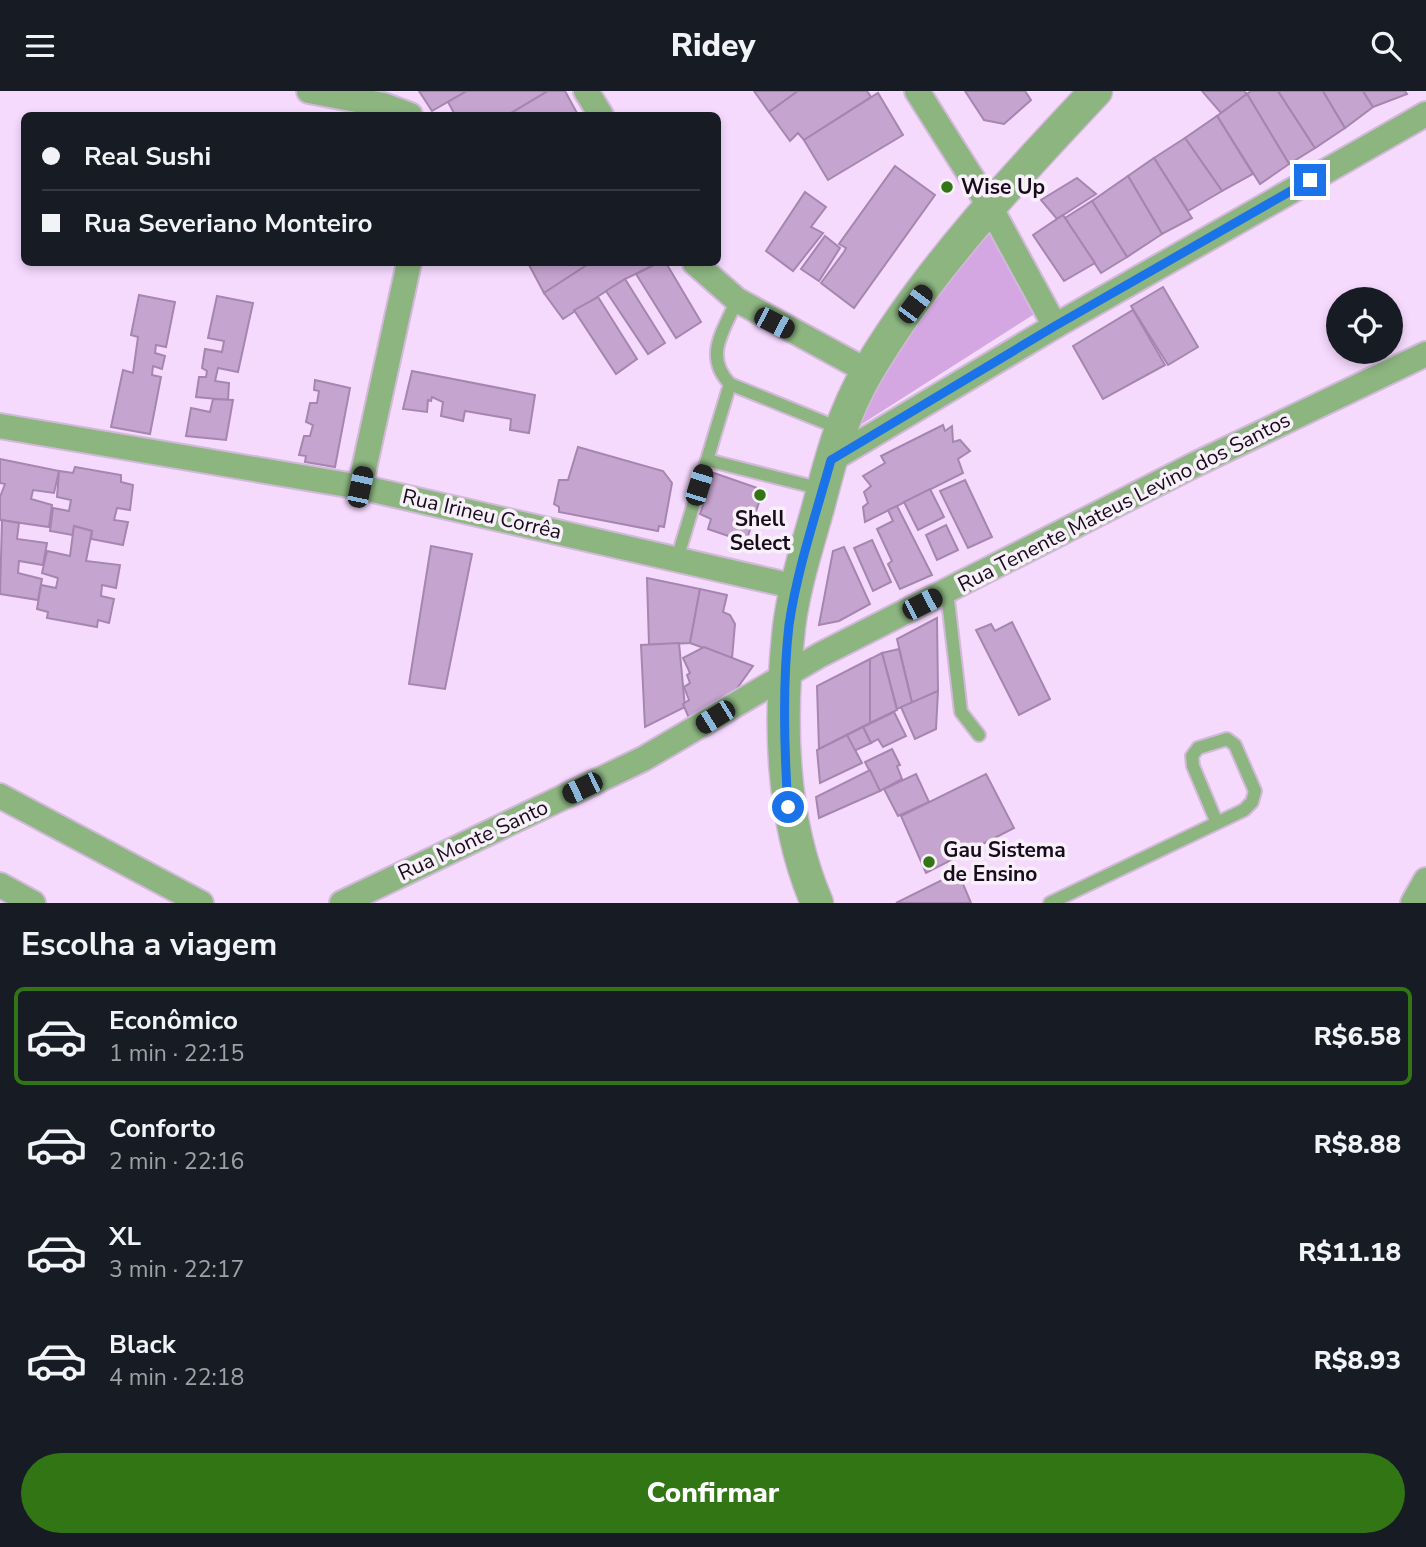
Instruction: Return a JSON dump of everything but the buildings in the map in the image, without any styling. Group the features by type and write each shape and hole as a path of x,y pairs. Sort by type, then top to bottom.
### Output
{"street":[{"path":"309,91 383,105 402,112"},
{"path":"586,91 599,112"},
{"path":"917,91 989,205 1055,326"},
{"path":"817,903 788,807 785,765 786,672 789,626 796,587 841,429 867,371 989,205 1096,91"},
{"path":"827,474 1055,326 1426,114"},
{"path":"360,487 408,266"},
{"path":"698,266 737,300 867,371"},
{"name":"Rua Tenente Mateus Levino dos Santos","path":"786,672 1194,465 1426,354"},
{"name":"Rua Irineu Corrêa","path":"0,426 360,487 796,587"},
{"name":"Rua Monte Santo","path":"342,903 643,759 786,672"},
{"path":"0,796 201,903"},
{"path":"1413,903 1426,880"},
{"path":"0,885 33,903"}],"lane":[{"path":"737,300 714,351 721,375 730,384 841,429"},
{"path":"677,559 730,384"},
{"path":"707,460 827,474"},
{"path":"947,592 961,712 979,735"},
{"path":"1050,903 1217,823 1244,810 1252,802 1255,791 1236,745 1227,739 1198,748 1192,756 1193,766 1217,823"}],"shaded area":[{"path":"986,219 1036,313 854,429 879,365"}],"place":[{"name":"Wise Up","path":"947,187"},
{"name":"Shell Select","path":"760,495"},
{"name":"Gau Sistema de Ensino","path":"929,862"}],"route":[{"path":"788,807 785,718 789,626 796,587 831,460 1055,326 1310,180"}]}
